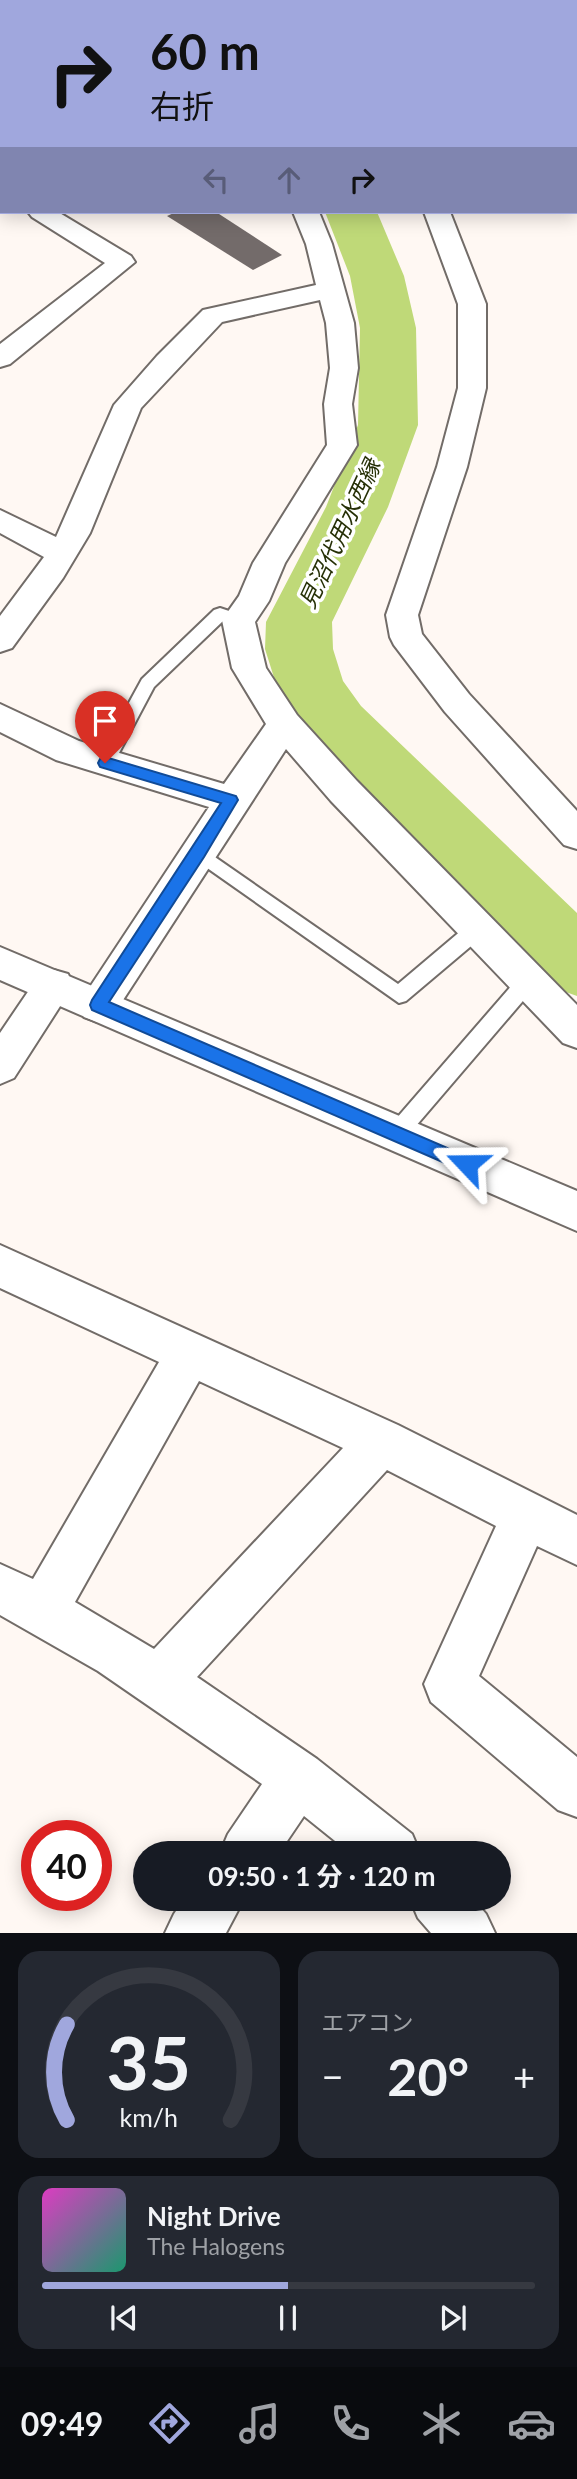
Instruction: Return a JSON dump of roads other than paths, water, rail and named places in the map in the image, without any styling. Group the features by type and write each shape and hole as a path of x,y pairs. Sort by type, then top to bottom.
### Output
{"street":[{"path":"2,353 122,262 44,214"},
{"path":"307,214 319,244 340,323 344,351 338,404 342,445 269,563 253,601 238,620 249,668 265,697 285,724 344,792 577,1031"},
{"path":"438,214 472,304 472,388 452,467 402,615 406,637 457,702 577,835"},
{"path":"0,640 52,570 74,533 128,405 213,316 330,290"},
{"path":"0,520 61,553"},
{"path":"0,717 68,751 231,800"},
{"path":"98,1005 231,800 285,724"},
{"path":"0,963 577,1211"},
{"path":"0,1066 54,986"},
{"path":"0,1266 381,1442 577,1541"},
{"path":"189,1354 22,1599 159,1681 298,1778 378,1841"},
{"path":"159,1681 381,1442"},
{"path":"526,1515 449,1684 577,1791"},
{"path":"255,1841 298,1778"},
{"path":"448,1911 467,1933"}],"lane":[{"path":"105,763 148,682 220,614 238,620"},
{"path":"199,853 399,995 476,930"},
{"path":"397,1134 527,982"}],"waterway":[{"name":"見沼代用水西縁","path":"352,214 377,276 388,328 388,425 357,507 299,622 299,649 311,687 336,725 577,963"}]}
